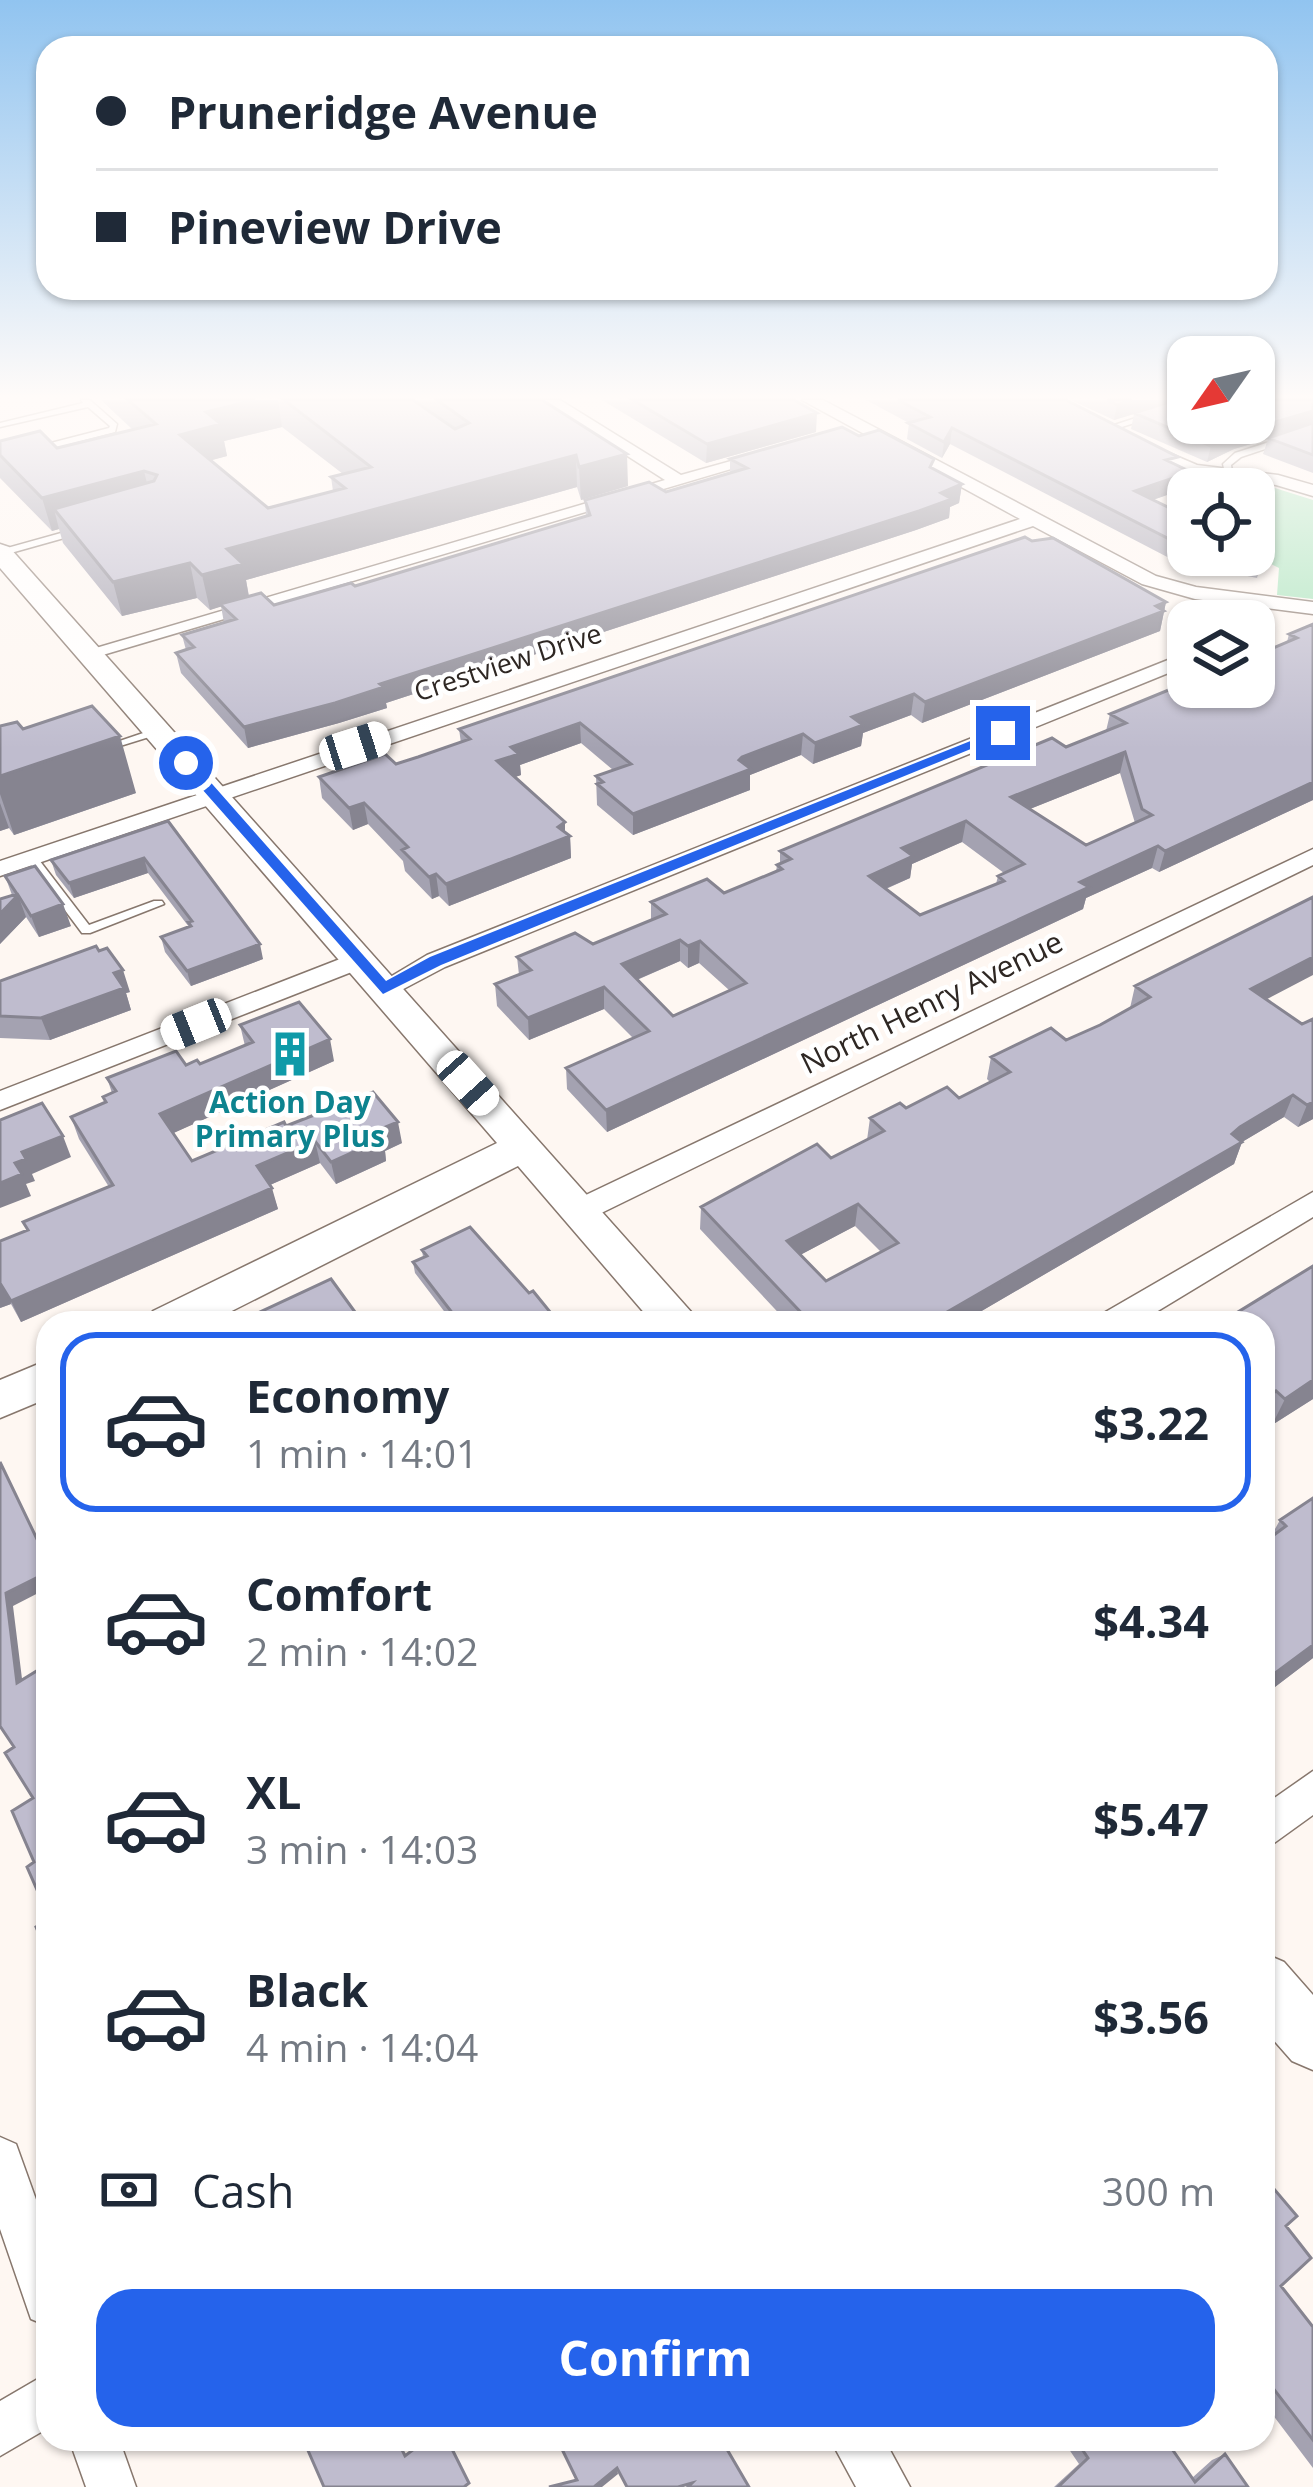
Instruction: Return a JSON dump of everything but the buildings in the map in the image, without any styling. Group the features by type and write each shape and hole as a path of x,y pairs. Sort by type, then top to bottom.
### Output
{"main road":[{"path":"0,552 668,1311"},
{"path":"193,1311 524,1146"},
{"path":"0,1400 36,1384"},
{"path":"1275,1997 1313,2040"}],"street":[{"path":"89,653 562,516"},
{"path":"1030,516 1149,580 1212,600"},
{"name":"Crestview Drive","path":"0,869 1036,519"},
{"path":"1275,610 1313,608"},
{"path":"0,1101 371,975 436,961 1167,666"},
{"name":"North Henry Avenue","path":"579,1211 1313,856"},
{"path":"1133,1311 1313,1203"},
{"path":"1275,1821 1313,1790"},
{"path":"0,2160 36,2266"},
{"path":"0,2431 36,2406"},
{"path":"98,2451 111,2487"},
{"path":"862,2451 885,2487"}],"lane":[{"path":"0,552 95,526"},
{"path":"81,756 158,731"},
{"path":"32,859 86,930 158,904"}],"green space":[{"path":"1275,516 1313,516 1313,599 1277,595 1279,568 1275,566"}],"place":[{"name":"Action Day Primary Plus","path":"290,1054"}],"route":[{"path":"186,763 383,989 436,961 1003,733"}]}
